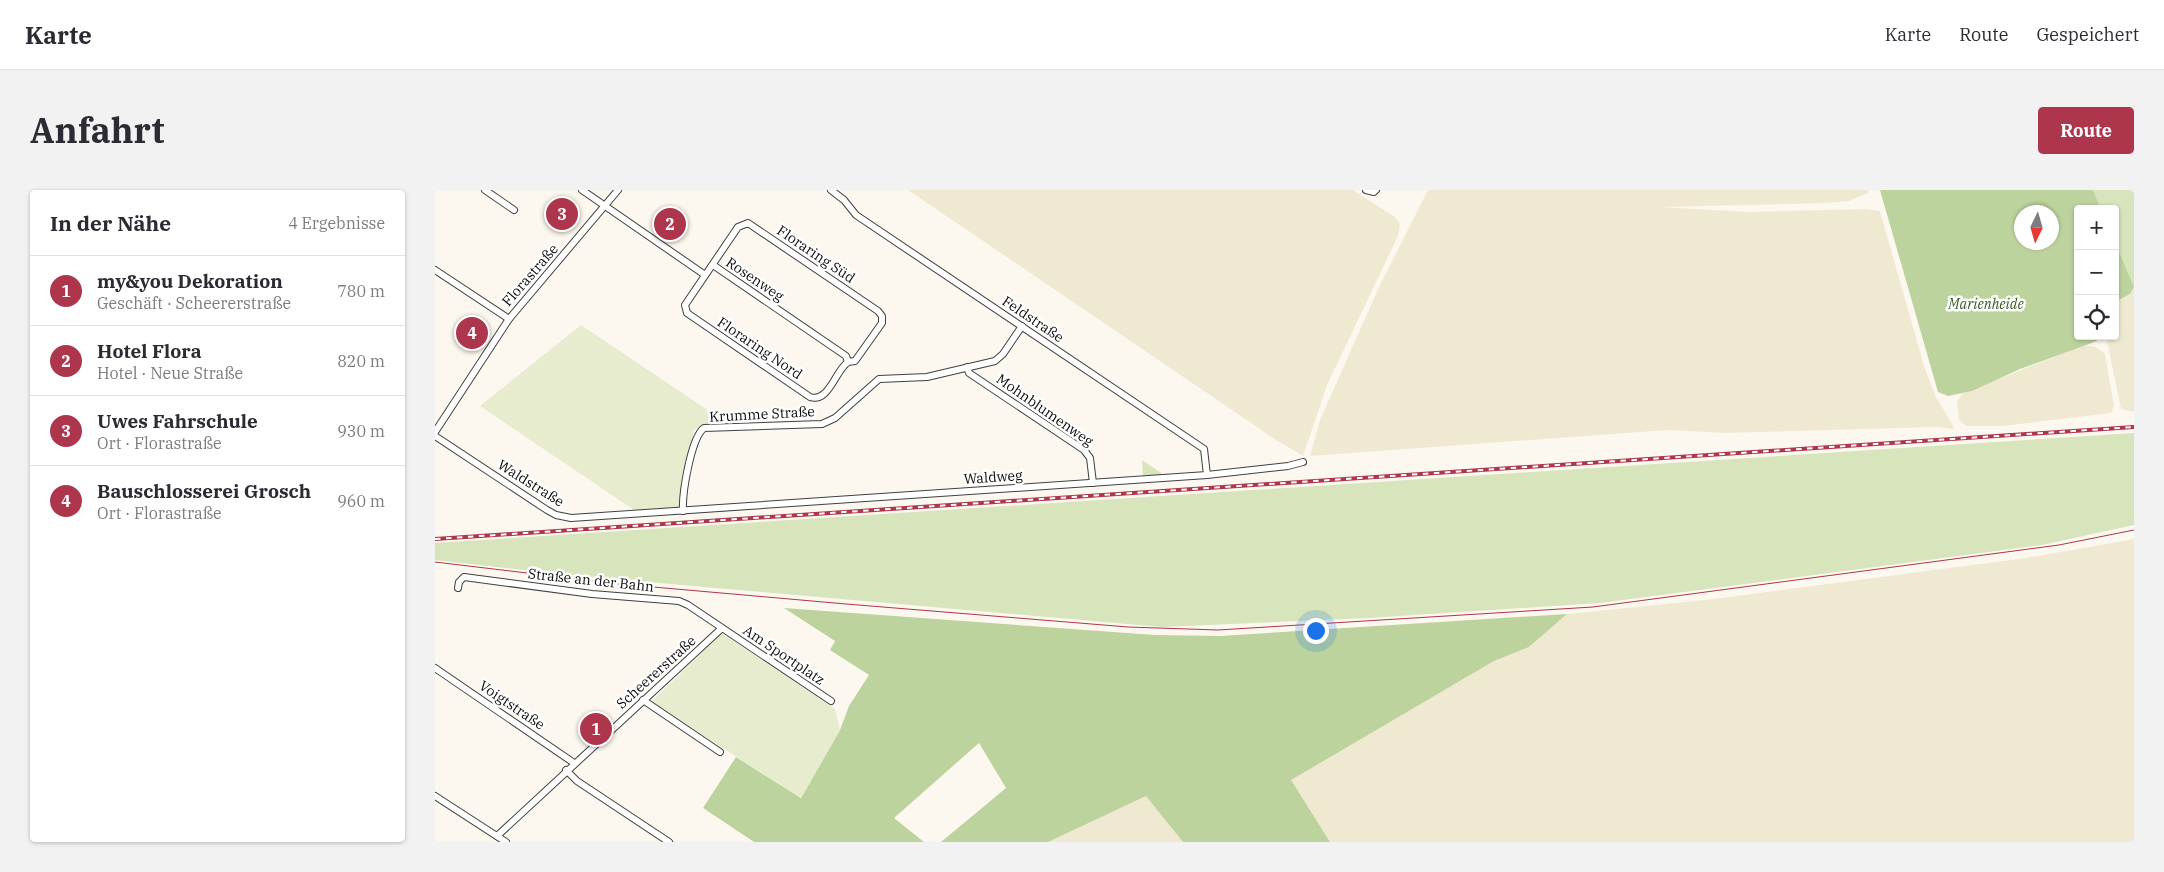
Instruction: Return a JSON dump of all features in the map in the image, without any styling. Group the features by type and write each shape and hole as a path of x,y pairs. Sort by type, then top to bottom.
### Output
{"street":[{"path":"485,190 514,210"},
{"path":"582,190 705,275"},
{"name":"Florastraße","path":"435,432 509,319 618,190"},
{"name":"Feldstraße","path":"831,190 844,200 857,215 1204,449 1207,475"},
{"path":"1366,190 1375,191"},
{"name":"Floraring Süd","path":"705,275 738,227 748,223 878,310 882,316 882,323 852,361"},
{"name":"Rosenweg","path":"713,264 852,361"},
{"path":"435,270 509,319"},
{"name":"Floraring Nord","path":"705,275 685,305 687,313 810,397 816,399 823,396 852,361"},
{"name":"Krumme Straße","path":"683,510 686,482 696,438 704,428 822,424 835,418 879,379 927,377 988,364 1000,357 1021,326"},
{"name":"Mohnblumenweg","path":"967,367 969,374 1084,450 1090,458 1093,483"},
{"name":"Waldstraße","path":"435,436 556,515 571,518 683,510"},
{"name":"Waldweg","path":"683,510 1207,475 1288,466 1303,462"},
{"name":"Straße an der Bahn","path":"458,588 461,578 465,577 592,594 679,601 722,628"},
{"name":"Scheererstraße","path":"497,836 566,770 722,628"},
{"name":"Am Sportplatz","path":"722,628 831,702"},
{"name":"Voigtstraße","path":"435,668 574,763"},
{"path":"643,700 720,752"},
{"path":"566,770 577,781 669,842"},
{"path":"435,796 506,842"}],"shaded area":[{"path":"908,190 1353,190 1395,217 1400,224 1398,236 1327,385 1303,456 1276,440"},
{"path":"1428,190 1869,190 1868,193 1849,201 1827,203 1662,207 1748,212 1865,209 1880,211 1924,366 1936,397 1955,429 1936,427 1724,433 1668,430 1310,456 1320,420 1379,287"},
{"path":"2134,287 2134,412 2121,409 2107,340 2119,340 2119,300 2130,294"},
{"path":"2085,345 2096,347 2105,354 2114,406 2111,413 2003,426 1966,426 1959,420 1957,401 1963,393"},
{"path":"2134,539 2134,842 1330,842 1290,780 1494,661 1529,647 1567,614 1714,599 2026,558"},
{"path":"1146,795 1183,842 1048,842"}],"green space":[{"name":"Marienheide","path":"1880,190 2093,190 2099,205 2074,205 2074,340 2097,341 2020,369 1972,391 1948,396 1938,392"},
{"path":"2093,190 2134,190 2134,287 2119,251 2119,205 2099,205"},
{"path":"2119,251 2134,287 2130,294 2119,300"},
{"path":"581,325 727,423 706,424 694,430 682,510 637,512 480,406"},
{"path":"2134,433 2134,525 2042,545 1600,603 1369,618 1162,627 568,575 435,560 435,543"},
{"path":"1142,460 1164,475 1143,477"},
{"path":"784,608 1155,635 1220,636 1567,614 1529,647 1494,661 1291,780 1330,842 1183,842 1146,796 1048,842 941,842 1006,788 979,743 894,818 924,842 754,842 703,808 736,757 801,798 840,730 849,706 869,675 830,650 835,641"},
{"path":"722,633 835,709 840,730 801,798 651,702"}],"tram line":[{"path":"435,562 619,584 846,604 1128,627 1218,630 1593,607 2059,545 2134,530"}],"railway":[{"path":"435,539 2134,427"}],"place":[{"name":"Uwes Fahrschule","path":"562,214"},
{"name":"Hotel Flora","path":"670,224"},
{"name":"Bauschlosserei Grosch","path":"472,333"},
{"name":"my&you Dekoration","path":"596,729"}]}
